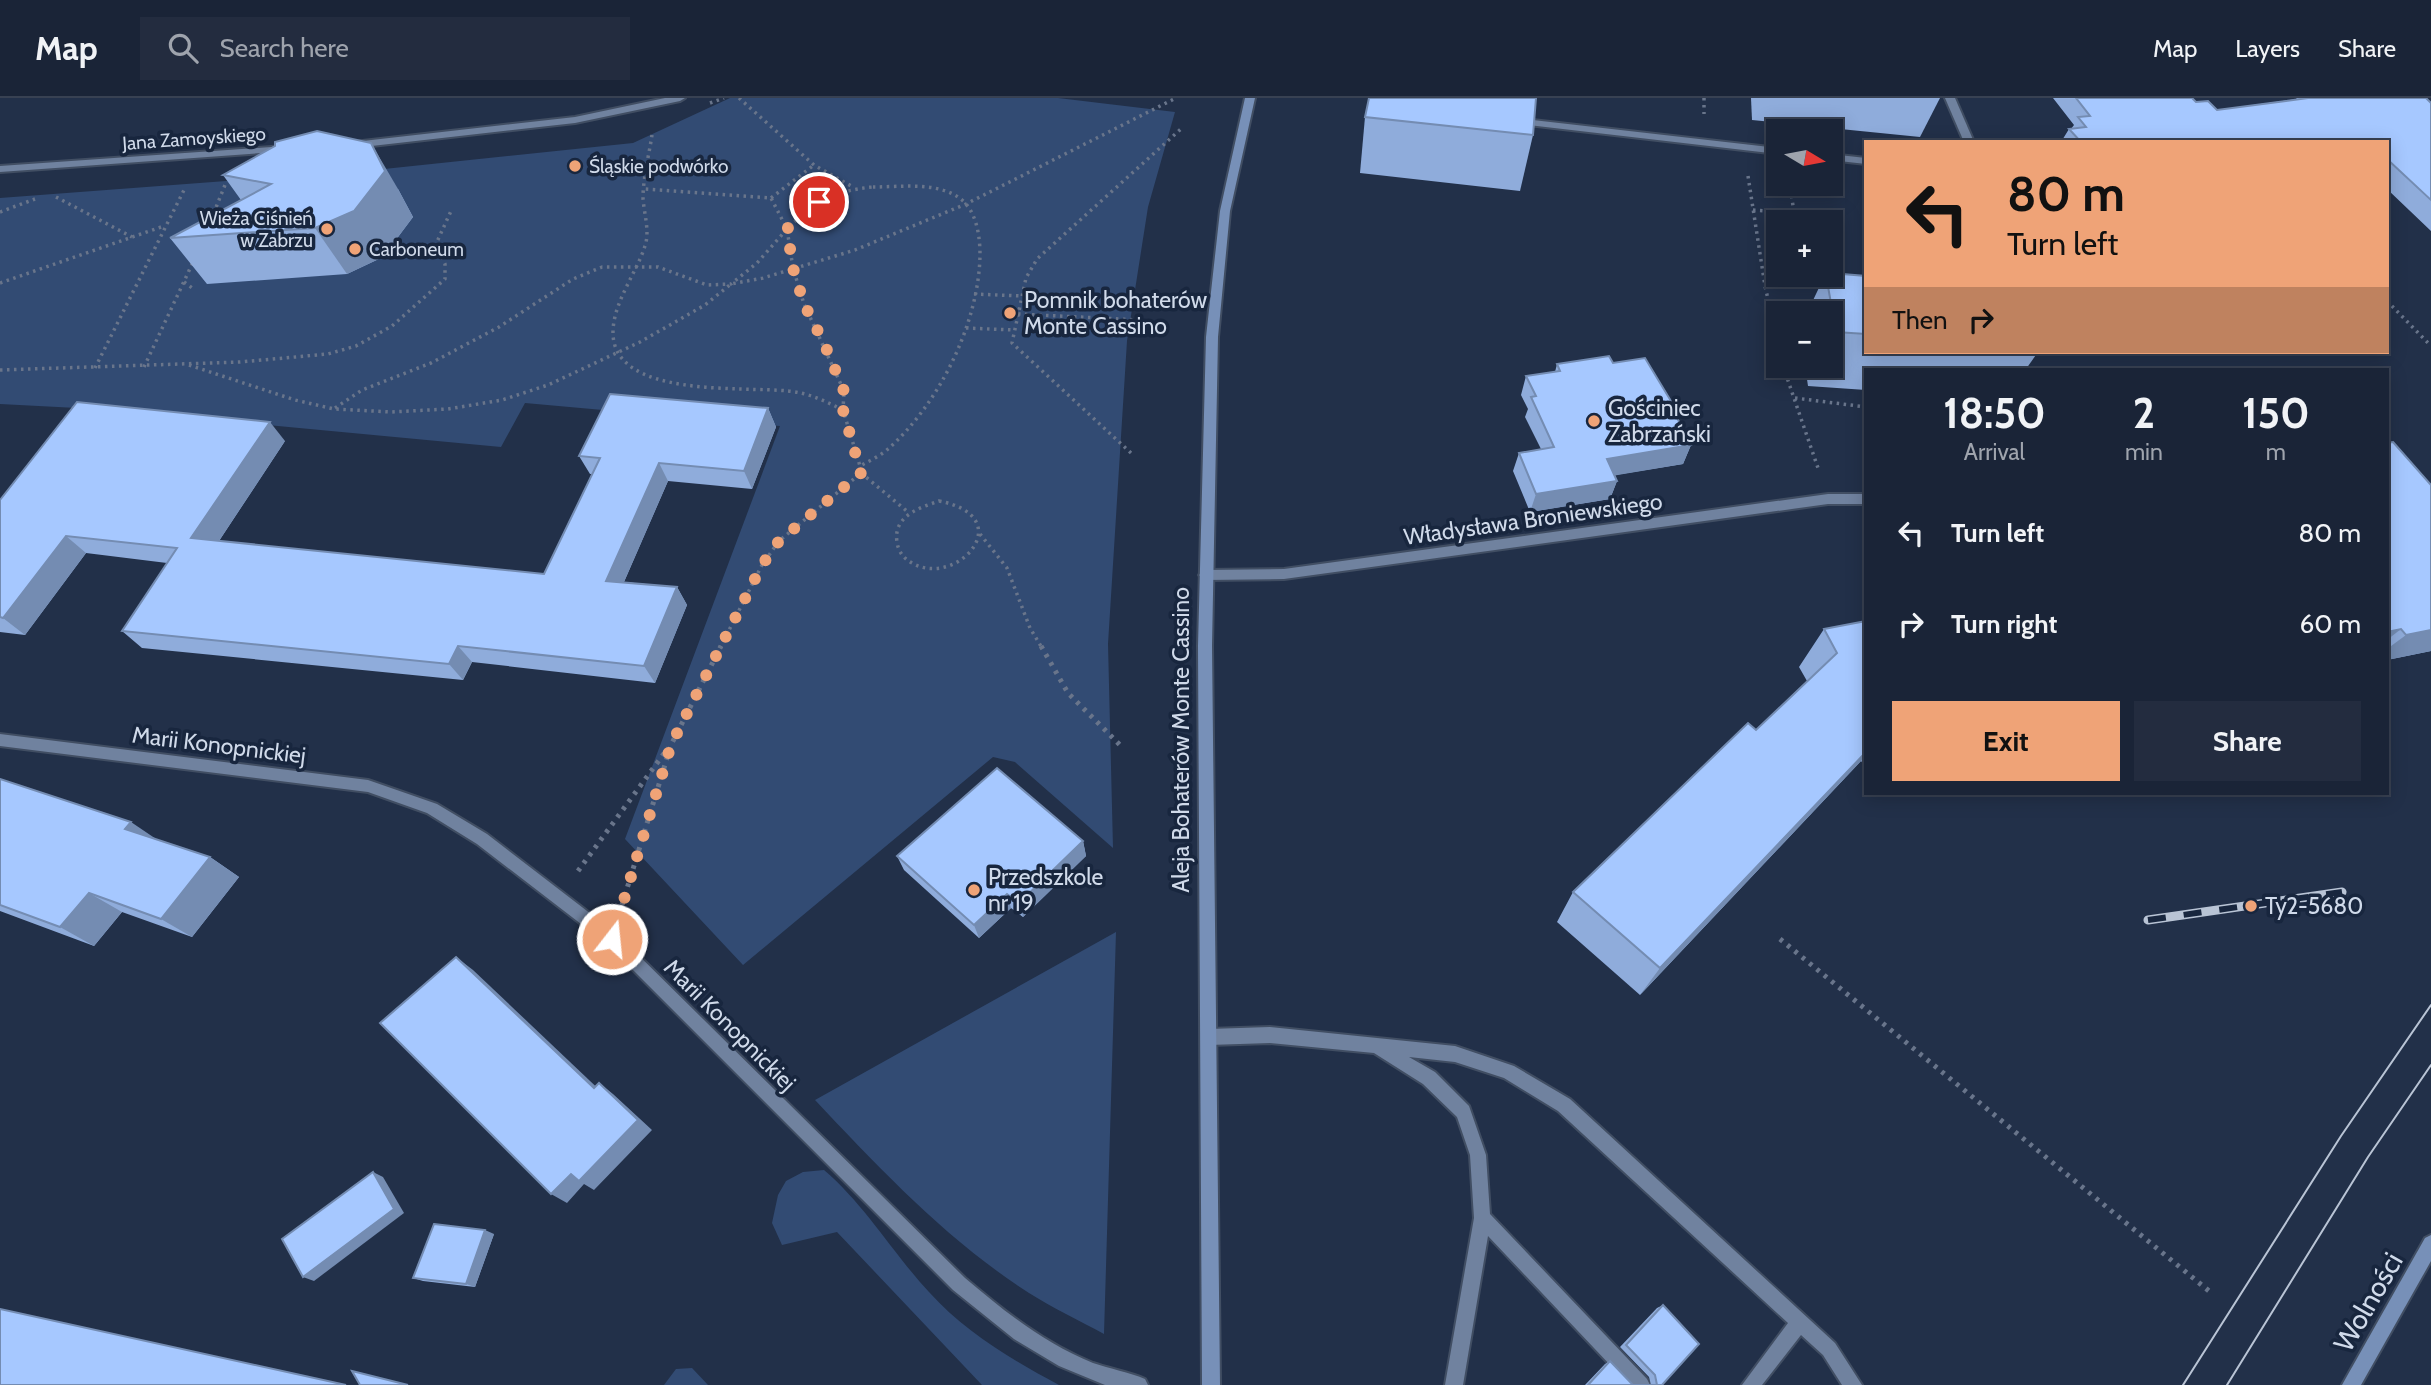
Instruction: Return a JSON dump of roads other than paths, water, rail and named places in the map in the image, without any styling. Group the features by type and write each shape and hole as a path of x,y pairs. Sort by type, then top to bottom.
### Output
{"street":[{"path":"340,146 396,142 575,120 680,98"},
{"name":"Aleja Bohaterów Monte Cassino","path":"1211,1385 1205,575 1212,337 1225,211 1251,98"},
{"path":"1951,98 1968,140"},
{"path":"1509,120 1766,150"},
{"name":"Jana Zamoyskiego","path":"0,169 298,148"},
{"path":"1843,158 1864,160"},
{"name":"Władysława Broniewskiego","path":"1205,575 1284,574 1828,499 1864,499"},
{"name":"Marii Konopnickiej","path":"0,740 368,786 432,808 482,839 612,939 959,1284 1001,1320 1075,1365 1117,1381 1139,1385"},
{"path":"1209,1037 1270,1035 1455,1054 1508,1072 1564,1105 1829,1349 1853,1385"},
{"path":"1376,1046 1429,1078 1463,1112 1478,1155 1482,1218 1454,1385"},
{"path":"1482,1218 1641,1385"},
{"name":"Wolności","path":"2351,1385 2431,1244"},
{"path":"1751,1385 1800,1322"}],"tram line":[{"path":"2183,1385 2341,1136 2431,1005"},
{"path":"2227,1385 2368,1157 2431,1065"}],"railway":[{"path":"2148,920 2342,892"}],"place":[{"name":"Śląskie podwórko","path":"575,166"},
{"name":"Wieża Ciśnień w Zabrzu","path":"327,229"},
{"name":"Carboneum","path":"355,249"},
{"name":"Pomnik bohaterów Monte Cassino","path":"1010,313"},
{"name":"Gościniec Zabrzański","path":"1594,421"},
{"name":"Przedszkole nr 19","path":"974,890"},
{"name":"Ty2-5680","path":"2251,906"}]}
